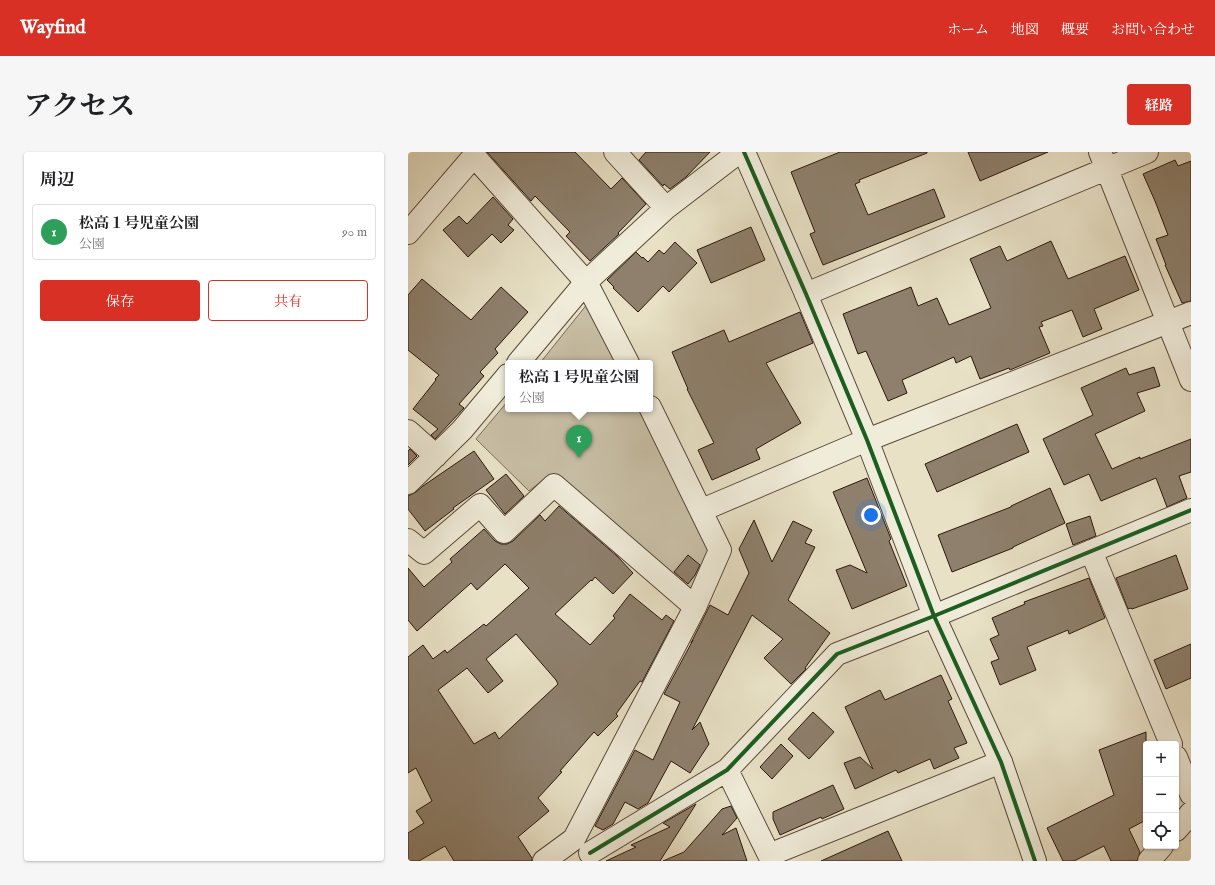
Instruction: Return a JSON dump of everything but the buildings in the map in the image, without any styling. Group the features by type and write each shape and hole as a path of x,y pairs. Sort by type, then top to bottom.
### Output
{"street":[{"path":"615,152 666,208"},
{"path":"521,360 586,282 666,208 739,152"},
{"path":"744,152 806,294 867,440 934,616 1001,762 1035,861"},
{"path":"806,294 1103,160 1147,152"},
{"path":"408,233 474,156 586,282 626,360"},
{"path":"1103,160 1191,380"},
{"path":"702,510 867,440 1191,313"},
{"path":"408,483 462,430 505,379"},
{"path":"586,851 720,550 702,510 653,412"},
{"path":"408,431 436,456"},
{"path":"408,540 424,553 480,505 504,532 554,485 695,607"},
{"path":"544,861 586,851 727,770 836,654 934,616 1191,510"},
{"path":"1091,551 1170,741"},
{"path":"727,770 771,858 1001,762"},
{"path":"1179,764 1191,794"},
{"path":"1179,827 1191,813"},
{"path":"1149,861 1159,849"}],"shaded area":[{"path":"588,303 616,360 542,360"},
{"path":"505,405 505,412 641,412 709,550 689,595 548,476 529,491 476,439"}],"cycle path":[{"path":"744,152 806,294 867,440 934,616 1001,762 1035,861"},
{"path":"590,853 727,770 837,654 934,616 1191,510"}],"place":[{"name":"松高１号児童公園","path":"579,458"}]}
